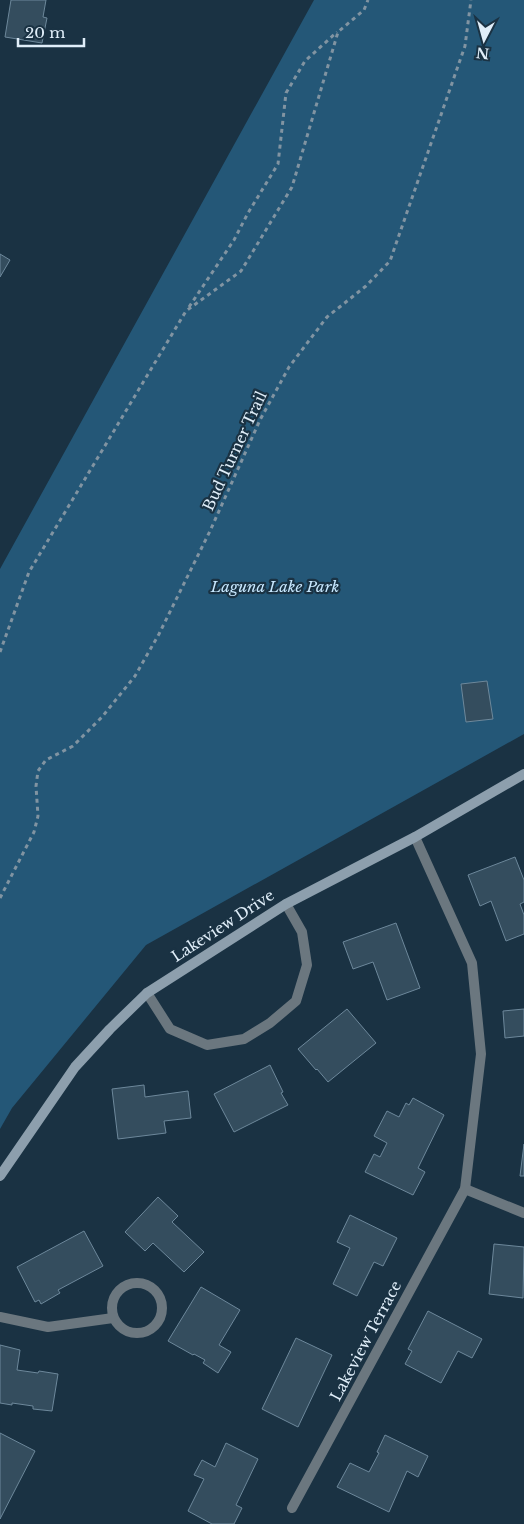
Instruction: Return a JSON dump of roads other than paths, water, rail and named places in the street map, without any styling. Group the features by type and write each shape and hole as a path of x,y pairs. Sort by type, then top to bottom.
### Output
{"street":[{"name":"Lakeview Drive","path":"0,1176 75,1067 110,1029 148,993 286,904 415,836 524,774"},
{"path":"415,836 472,963 481,1054 465,1189 524,1213"},
{"path":"148,993 170,1030 207,1045 244,1039 270,1024 296,1000 307,965 302,932 286,904"},
{"name":"Lakeview Terrace","path":"292,1508 465,1189"},
{"path":"140,1282 156,1290 160,1297 162,1313 154,1327 147,1331 131,1332 124,1329 113,1318 112,1300 116,1292 123,1286 140,1282"},
{"path":"0,1317 48,1327 113,1318"}],"park label":[{"name":"Laguna Lake Park","path":"275,587"}]}
